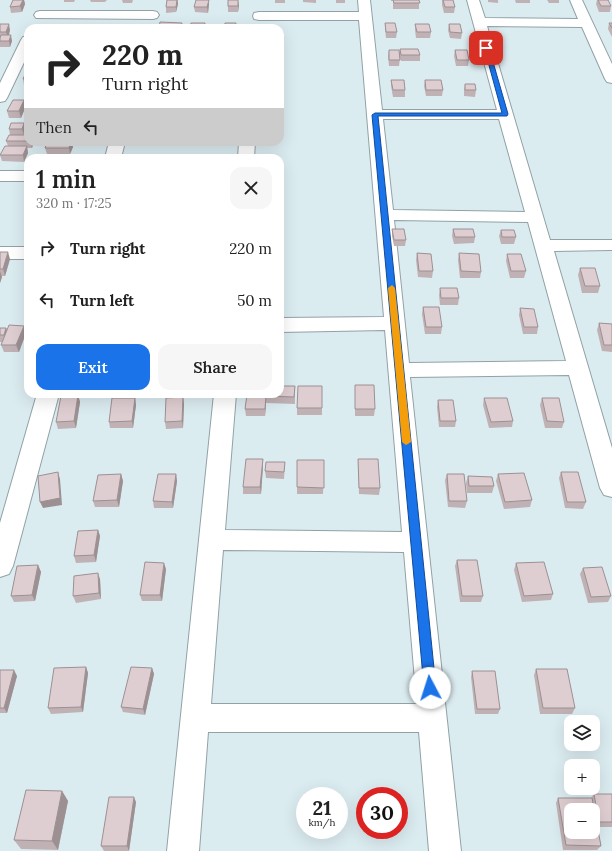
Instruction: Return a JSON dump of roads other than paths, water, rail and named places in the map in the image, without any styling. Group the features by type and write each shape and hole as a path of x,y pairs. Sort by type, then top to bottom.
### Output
{"street":[{"path":"150,24 157,0"},
{"path":"260,0 258,22 365,8 445,851"},
{"path":"473,0 612,488"},
{"path":"576,0 612,79"},
{"path":"36,24 42,10 153,15"},
{"path":"479,22 587,23"},
{"path":"0,98 22,66"},
{"path":"375,115 505,114"},
{"path":"0,176 24,176"},
{"path":"385,215 535,217"},
{"path":"543,246 612,245"},
{"path":"0,253 24,253"},
{"path":"284,325 395,323"},
{"path":"400,370 578,368"},
{"path":"0,566 47,398"},
{"path":"183,851 225,398"},
{"path":"211,540 416,542"},
{"path":"196,718 433,718"}]}
